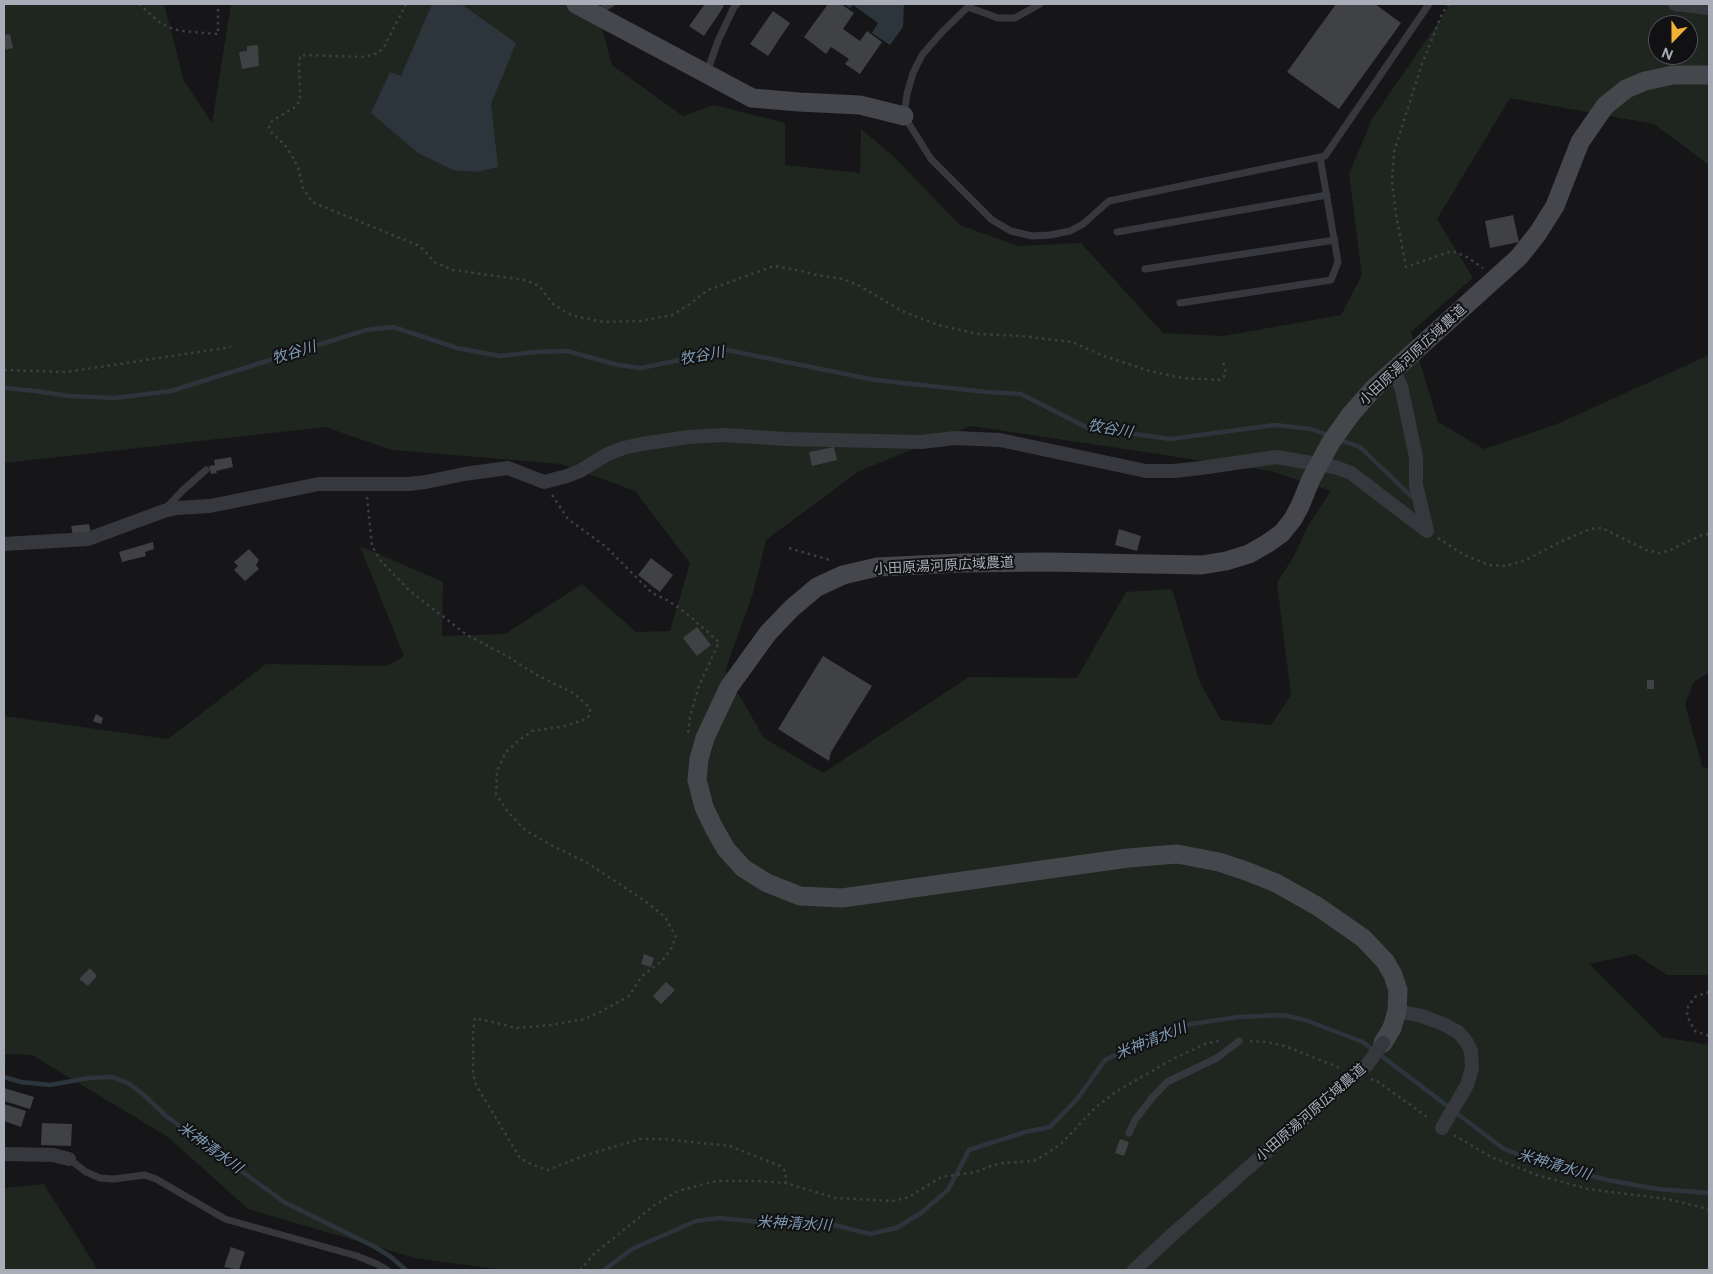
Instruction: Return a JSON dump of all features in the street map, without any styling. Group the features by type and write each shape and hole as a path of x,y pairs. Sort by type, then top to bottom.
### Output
{"street":[{"path":"576,4 752,98 860,104 904,116"},
{"path":"1675,4 1709,8"},
{"name":"小田原湯河原広域農道","path":"1134,1270 1346,1074 1367,1065 1392,1028 1397,1011 1398,990 1393,975 1384,960 1363,938 1317,906 1276,883 1219,862 1177,854 1128,858 842,898 800,896 767,884 743,868 726,849 704,807 697,780 705,738 715,713 729,687 768,633 792,608 817,587 849,574 877,567 961,563 1047,562 1202,565 1226,561 1249,554 1268,543 1282,533 1293,519 1311,479 1331,442 1374,388 1519,257 1555,206 1580,142 1605,106 1626,89 1645,81 1673,75 1709,75"},
{"path":"1394,370 1401,386 1416,457 1416,486 1427,531"},
{"path":"4,544 88,539 176,508 210,506 319,484 408,484 508,468 544,482 573,473 623,448 688,437 724,435 786,439 921,442 970,438 1017,443 1146,471 1174,471 1276,457 1335,467 1351,473 1427,531"},
{"path":"1397,1011 1422,1016 1458,1032 1466,1041 1471,1051 1473,1062 1466,1086 1444,1125"},
{"path":"4,1154 53,1155 69,1158"}],"lane":[{"path":"594,13 611,4"},
{"path":"706,74 718,41 737,4"},
{"path":"1040,4 1015,18 998,18 970,5 942,32 922,55 912,73 904,116 931,159 992,220 1010,231 1032,236 1070,231 1083,224 1109,201 1326,156 1429,4"},
{"path":"1180,303 1331,280 1338,262 1320,157"},
{"path":"1117,232 1327,195"},
{"path":"1145,269 1335,240"},
{"path":"164,511 183,490 206,470"},
{"path":"1129,1133 1135,1120 1167,1082 1217,1058 1239,1040"},
{"path":"69,1158 86,1172 100,1178 114,1179 145,1174 224,1219 357,1256 387,1270"}],"path":[{"path":"139,4 159,22 170,28 181,31 218,34 218,4"},
{"path":"406,4 384,47 378,53 364,57 301,55 299,61 300,98 297,106 275,119 270,123 269,128 291,154 298,167 303,188 312,202 417,245 434,262 452,270 524,280 540,287 553,304 578,317 621,323 672,314 690,304 708,290 774,266 843,279 858,285 902,311 938,325 978,334 1022,336 1072,342 1104,356 1158,373 1182,378 1219,380 1226,373 1224,361"},
{"path":"1449,4 1442,14 1422,64 1394,152 1392,182 1396,215 1406,267 1452,251 1467,257 1483,269 1494,281"},
{"path":"4,370 68,372 231,348"},
{"path":"544,482 568,519 605,546 652,593 667,600 686,613 719,642 699,686 690,716 687,738"},
{"path":"366,483 372,546 381,561 410,591 466,635 507,656 534,674 573,693 590,710 590,715 586,719 566,726 532,731 506,752 498,771 496,794 508,812 525,830 586,862 615,880 665,917 676,937 671,949 662,961 642,976 628,996 585,1019 517,1028 475,1018 473,1031 473,1073 476,1085 520,1158 548,1170 583,1156 640,1139 664,1139 730,1146 780,1166 785,1171 786,1183"},
{"path":"1427,531 1464,555 1489,564 1506,566 1526,560 1590,529 1602,528 1646,550 1659,553 1668,551 1702,535 1709,534"},
{"path":"789,548 842,563 849,574"},
{"path":"1709,992 1696,997 1688,1007 1687,1016 1695,1031 1709,1036"},
{"path":"580,1270 595,1253 656,1204 678,1191 717,1181 786,1183 835,1198 893,1201 909,1197 936,1180 948,1176 976,1172 993,1165 1033,1160 1061,1144 1095,1108 1117,1091 1173,1059 1205,1044 1225,1040 1239,1040 1266,1042 1285,1046 1346,1074"},
{"path":"4,1052 4,1061"},
{"path":"1368,1078 1377,1081 1490,1157 1537,1175 1588,1189 1667,1200 1709,1209"}],"shaded area":[{"path":"4,4 164,4 184,81 212,123 231,4 595,4 612,65 683,116 714,105 785,123 785,165 860,173 861,129 893,156 960,225 1018,246 1081,243 1163,333 1223,336 1341,315 1362,275 1349,174 1372,119 1451,4 1709,4 1709,165 1654,124 1510,98 1437,219 1473,278 1411,332 1438,422 1484,449 1557,424 1709,355 1709,672 1694,682 1685,704 1702,766 1709,769 1709,975 1667,975 1635,954 1589,964 1662,1037 1709,1045 1709,1270 503,1270 415,1258 248,1209 168,1137 32,1055 4,1054 4,716 168,739 266,664 387,666 404,656 360,546 443,582 442,636 505,634 582,584 636,632 670,631 690,563 635,491 561,464 392,450 325,427 4,463","holes":["971,426 1271,471 1331,491 1309,524 1294,556 1277,583 1291,695 1271,725 1221,720 1200,683 1172,589 1126,592 1077,678 969,677 823,773 764,738 725,671 753,593 766,540 859,471"]},
{"path":"432,4 461,4 516,43 491,104 498,167 477,172 453,170 418,153 371,113 390,72 401,76"},
{"path":"844,4 904,4 903,27 890,45 872,33 878,23 853,5 850,8"},
{"path":"44,1184 98,1270 4,1270 4,1188"}],"building":[{"path":"705,4 720,4 724,6 704,36 689,26"},
{"path":"828,4 841,4 854,13 843,29 860,41 867,31 882,42 860,74 845,64 849,59 831,47 826,54 804,37"},
{"path":"1336,4 1375,4 1401,23 1339,109 1287,72"},
{"path":"773,11 790,23 768,56 750,44"},
{"path":"10,34 13,48 4,50 4,35"},
{"path":"258,45 259,66 242,69 239,52 247,51 247,46"},
{"path":"1513,215 1519,242 1490,248 1485,221"},
{"path":"834,447 837,460 812,466 809,452"},
{"path":"231,457 233,467 211,474 209,466 215,465 214,460"},
{"path":"89,524 91,533 73,535 71,526"},
{"path":"1119,529 1141,536 1137,551 1115,545"},
{"path":"153,542 154,549 145,552 146,556 122,562 119,552"},
{"path":"249,549 259,560 256,565 259,569 245,581 234,570 238,566 234,562"},
{"path":"651,558 673,575 660,592 638,575"},
{"path":"697,627 711,645 697,656 683,638"},
{"path":"823,656 872,686 831,752 829,761 778,729"},
{"path":"1647,680 1654,680 1654,689 1647,689"},
{"path":"96,714 103,718 101,724 93,721"},
{"path":"644,954 654,958 651,967 641,964"},
{"path":"90,968 97,976 88,986 79,979"},
{"path":"666,982 675,990 661,1004 653,996"},
{"path":"4,1088 34,1097 30,1109 4,1101"},
{"path":"4,1104 26,1111 21,1127 4,1121"},
{"path":"42,1123 72,1124 71,1146 41,1145"},
{"path":"1120,1139 1129,1142 1124,1156 1115,1153"},
{"path":"231,1247 245,1252 239,1270 224,1267"}],"waterway":[{"name":"牧谷川","path":"4,388 69,396 115,398 171,391 366,330 393,327 457,348 500,356 567,351 618,365 641,368 727,350 875,380 1021,394 1086,427 1170,439 1275,425 1311,429 1330,436"},
{"name":"牧谷川","path":"1340,440 1360,447 1412,497"},
{"name":"米神清水川","path":"604,1270 632,1249 696,1221 719,1218 781,1224 830,1224 870,1234 896,1228 921,1213 948,1190 969,1150 1025,1132 1050,1127 1078,1098 1105,1060 1152,1037 1191,1024 1238,1017 1283,1015 1305,1020 1363,1042 1504,1149 1543,1164 1608,1180 1657,1189 1709,1193"},
{"name":"米神清水川","path":"4,1077 21,1082 50,1085 89,1078 112,1077 128,1083 143,1094 166,1116 284,1202 375,1247 391,1257 406,1270"}]}
